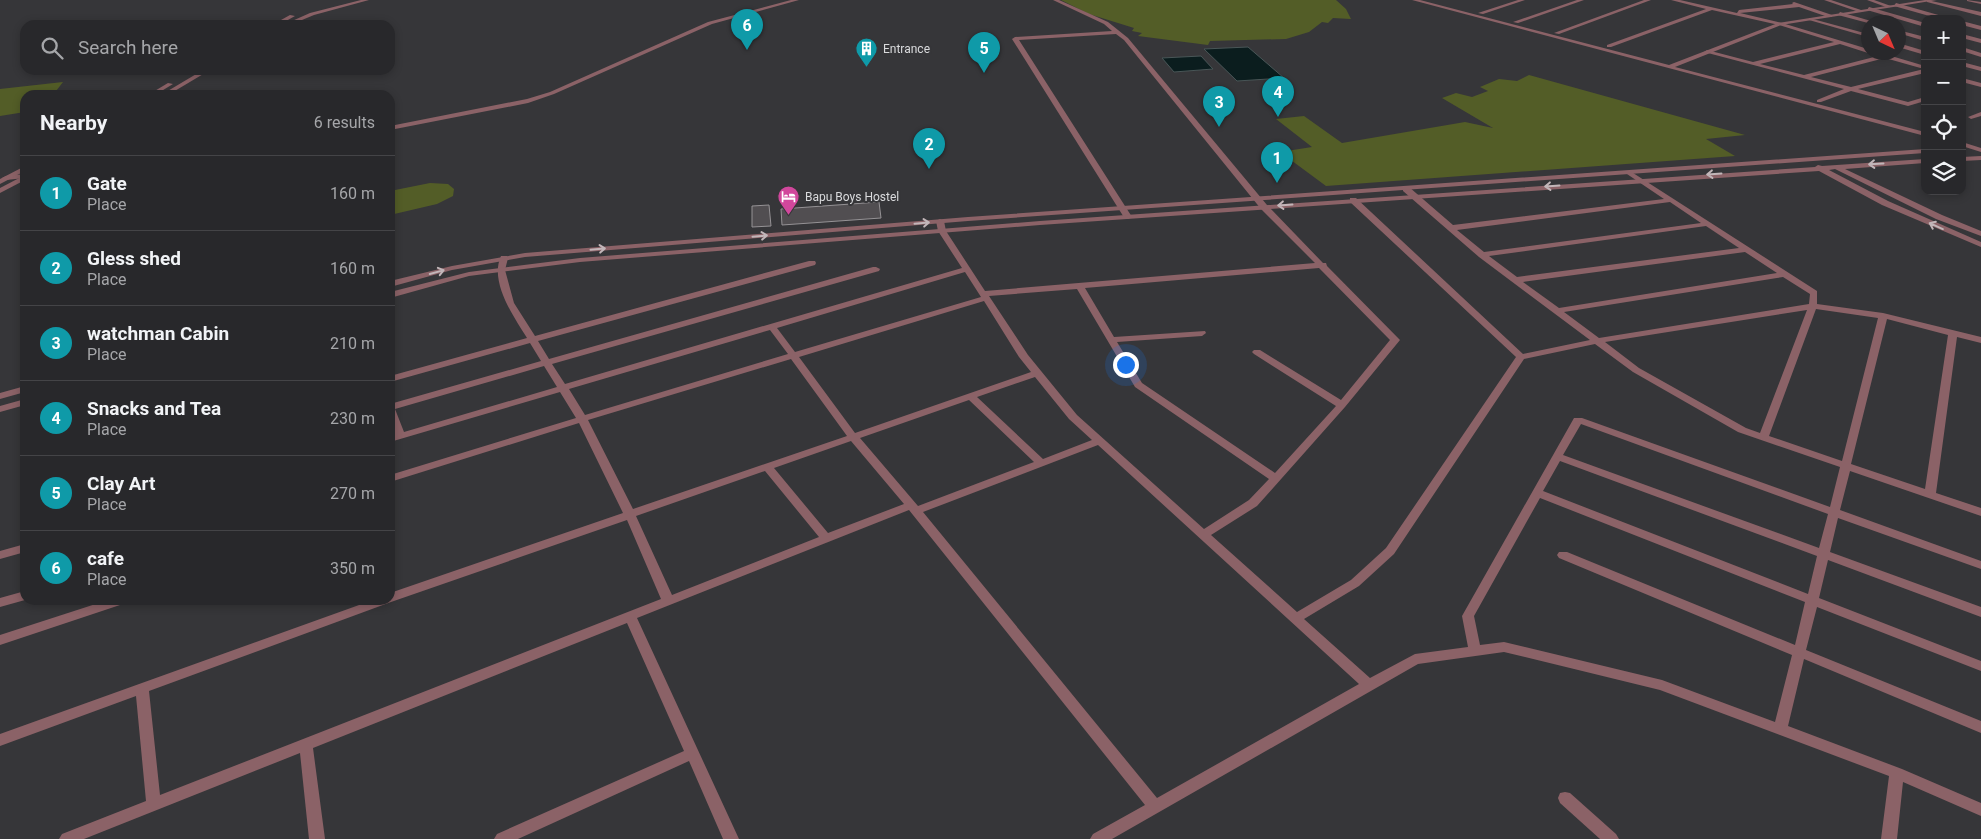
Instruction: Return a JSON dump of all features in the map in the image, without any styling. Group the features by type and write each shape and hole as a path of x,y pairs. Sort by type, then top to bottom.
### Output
{"street":[{"path":"287,20 312,10 352,0"},
{"path":"298,20 312,14 367,0"},
{"path":"395,127 528,101 710,23 797,0"},
{"path":"1054,0 1106,23 1126,39 1261,203 1395,340 1342,405 1253,502 1203,535"},
{"path":"1414,0 1921,133"},
{"path":"1431,0 1921,128"},
{"path":"1481,13 1523,0"},
{"path":"1516,22 1582,0"},
{"path":"1557,33 1649,0"},
{"path":"1673,0 1780,24 1861,49"},
{"path":"1681,2 1700,0"},
{"path":"1786,0 1830,16"},
{"path":"1826,0 1861,11"},
{"path":"1869,0 1888,6"},
{"path":"1669,67 1780,24 1932,0 1981,14"},
{"path":"1969,0 1981,3"},
{"path":"1730,13 1801,5"},
{"path":"1896,5 1932,15"},
{"path":"1609,46 1710,8"},
{"path":"1869,9 1921,24"},
{"path":"1840,14 1861,20"},
{"path":"1811,19 1861,34"},
{"path":"1966,24 1981,28"},
{"path":"1117,32 1015,40 1128,216"},
{"path":"1906,33 1921,37"},
{"path":"1966,37 1981,41"},
{"path":"1751,64 1840,42"},
{"path":"1906,47 1921,52"},
{"path":"1966,50 1981,55"},
{"path":"1707,52 1908,104 1921,100"},
{"path":"1802,77 1870,60"},
{"path":"1898,60 1921,68"},
{"path":"1966,65 1981,70"},
{"path":"1819,101 1921,70"},
{"path":"160,90 189,75"},
{"path":"171,90 193,75"},
{"path":"1966,80 1981,77"},
{"path":"1966,80 1979,85"},
{"path":"1966,88 1979,85"},
{"path":"1971,117 1981,114"},
{"path":"1966,141 1980,148"},
{"path":"1966,145 1980,148"},
{"path":"1966,149 1980,148"},
{"path":"395,283 452,268 524,254 941,226 1128,216 1628,172 1921,151"},
{"path":"1820,158 1939,217 1981,234"},
{"path":"1966,159 1981,158"},
{"path":"1804,159 1884,204 1981,246"},
{"path":"395,294 469,274 580,260 1123,209 1352,200 1410,192 1640,180 1921,161"},
{"path":"2,186 20,172"},
{"path":"1628,172 1814,293 1813,306 1763,437"},
{"path":"2,186 20,178"},
{"path":"1410,192 1482,255 1636,370 1742,430 1981,512"},
{"path":"1352,200 1521,357"},
{"path":"1451,228 1671,200"},
{"path":"1482,255 1707,224"},
{"path":"941,226 984,296 1037,373 1073,417 1369,685"},
{"path":"1516,280 1748,249"},
{"path":"504,258 501,270 510,302 582,419 630,515 668,600"},
{"path":"395,378 812,263"},
{"path":"395,477 984,296 1323,265"},
{"path":"395,407 876,268"},
{"path":"395,438 967,269"},
{"path":"1557,310 1785,274"},
{"path":"1079,286 1138,385 1275,478"},
{"path":"1295,619 1355,583 1390,551 1521,357 1597,341 1813,306 1883,316 1981,340"},
{"path":"1780,729 1883,316"},
{"path":"772,326 852,437 914,508 1155,807"},
{"path":"1111,340 1202,333"},
{"path":"1930,494 1953,333"},
{"path":"1257,352 1342,405"},
{"path":"395,596 1037,373"},
{"path":"0,396 20,390"},
{"path":"970,396 1041,463"},
{"path":"0,409 20,403"},
{"path":"1475,651 1468,616 1578,420 1981,565"},
{"path":"395,421 401,436"},
{"path":"67,839 826,538 1099,441"},
{"path":"1558,457 1981,612"},
{"path":"767,467 826,538"},
{"path":"1537,493 1981,666"},
{"path":"0,556 20,550"},
{"path":"1563,555 1981,727"},
{"path":"0,603 20,597"},
{"path":"0,640 107,605"},
{"path":"0,740 372,605"},
{"path":"630,616 731,839"},
{"path":"1098,839 1415,659 1504,647 1662,685 1897,773 1981,810"},
{"path":"142,688 154,804"},
{"path":"306,744 317,839"},
{"path":"502,839 693,753"},
{"path":"1889,839 1897,773"},
{"path":"1565,798 1611,839"}],"green space":[{"path":"1061,0 1336,0 1346,9 1351,19 1333,18 1328,23 1322,22 1309,32 1286,39 1210,41 1208,45 1138,36 1142,33 1132,31 1134,28 1089,14"},
{"path":"1529,75 1745,135 1706,139 1735,156 1326,186 1280,152 1312,147 1276,119 1304,116 1342,143 1465,122 1493,128 1442,98 1456,93 1472,97 1488,91 1480,87 1499,79 1517,81"},
{"path":"63,82 57,90 20,90 20,113 0,116 0,89"},
{"path":"430,183 448,184 454,189 453,196 437,204 395,214 395,190"}],"shaded area":[{"path":"1248,47 1284,78 1237,81 1204,49"},
{"path":"1201,56 1213,69 1174,72 1162,58"}],"building":[{"path":"879,202 881,218 782,225 781,209"},
{"path":"769,205 771,226 752,227 752,206"}],"place":[{"name":"cafe","path":"747,50"},
{"name":"Entrance","path":"867,68"},
{"name":"Clay Art","path":"984,73"},
{"name":"Snacks and Tea","path":"1278,117"},
{"name":"watchman Cabin","path":"1219,127"},
{"name":"Gless shed","path":"929,169"},
{"name":"Gate","path":"1277,183"},
{"name":"Bapu Boys Hostel","path":"789,216"}]}
